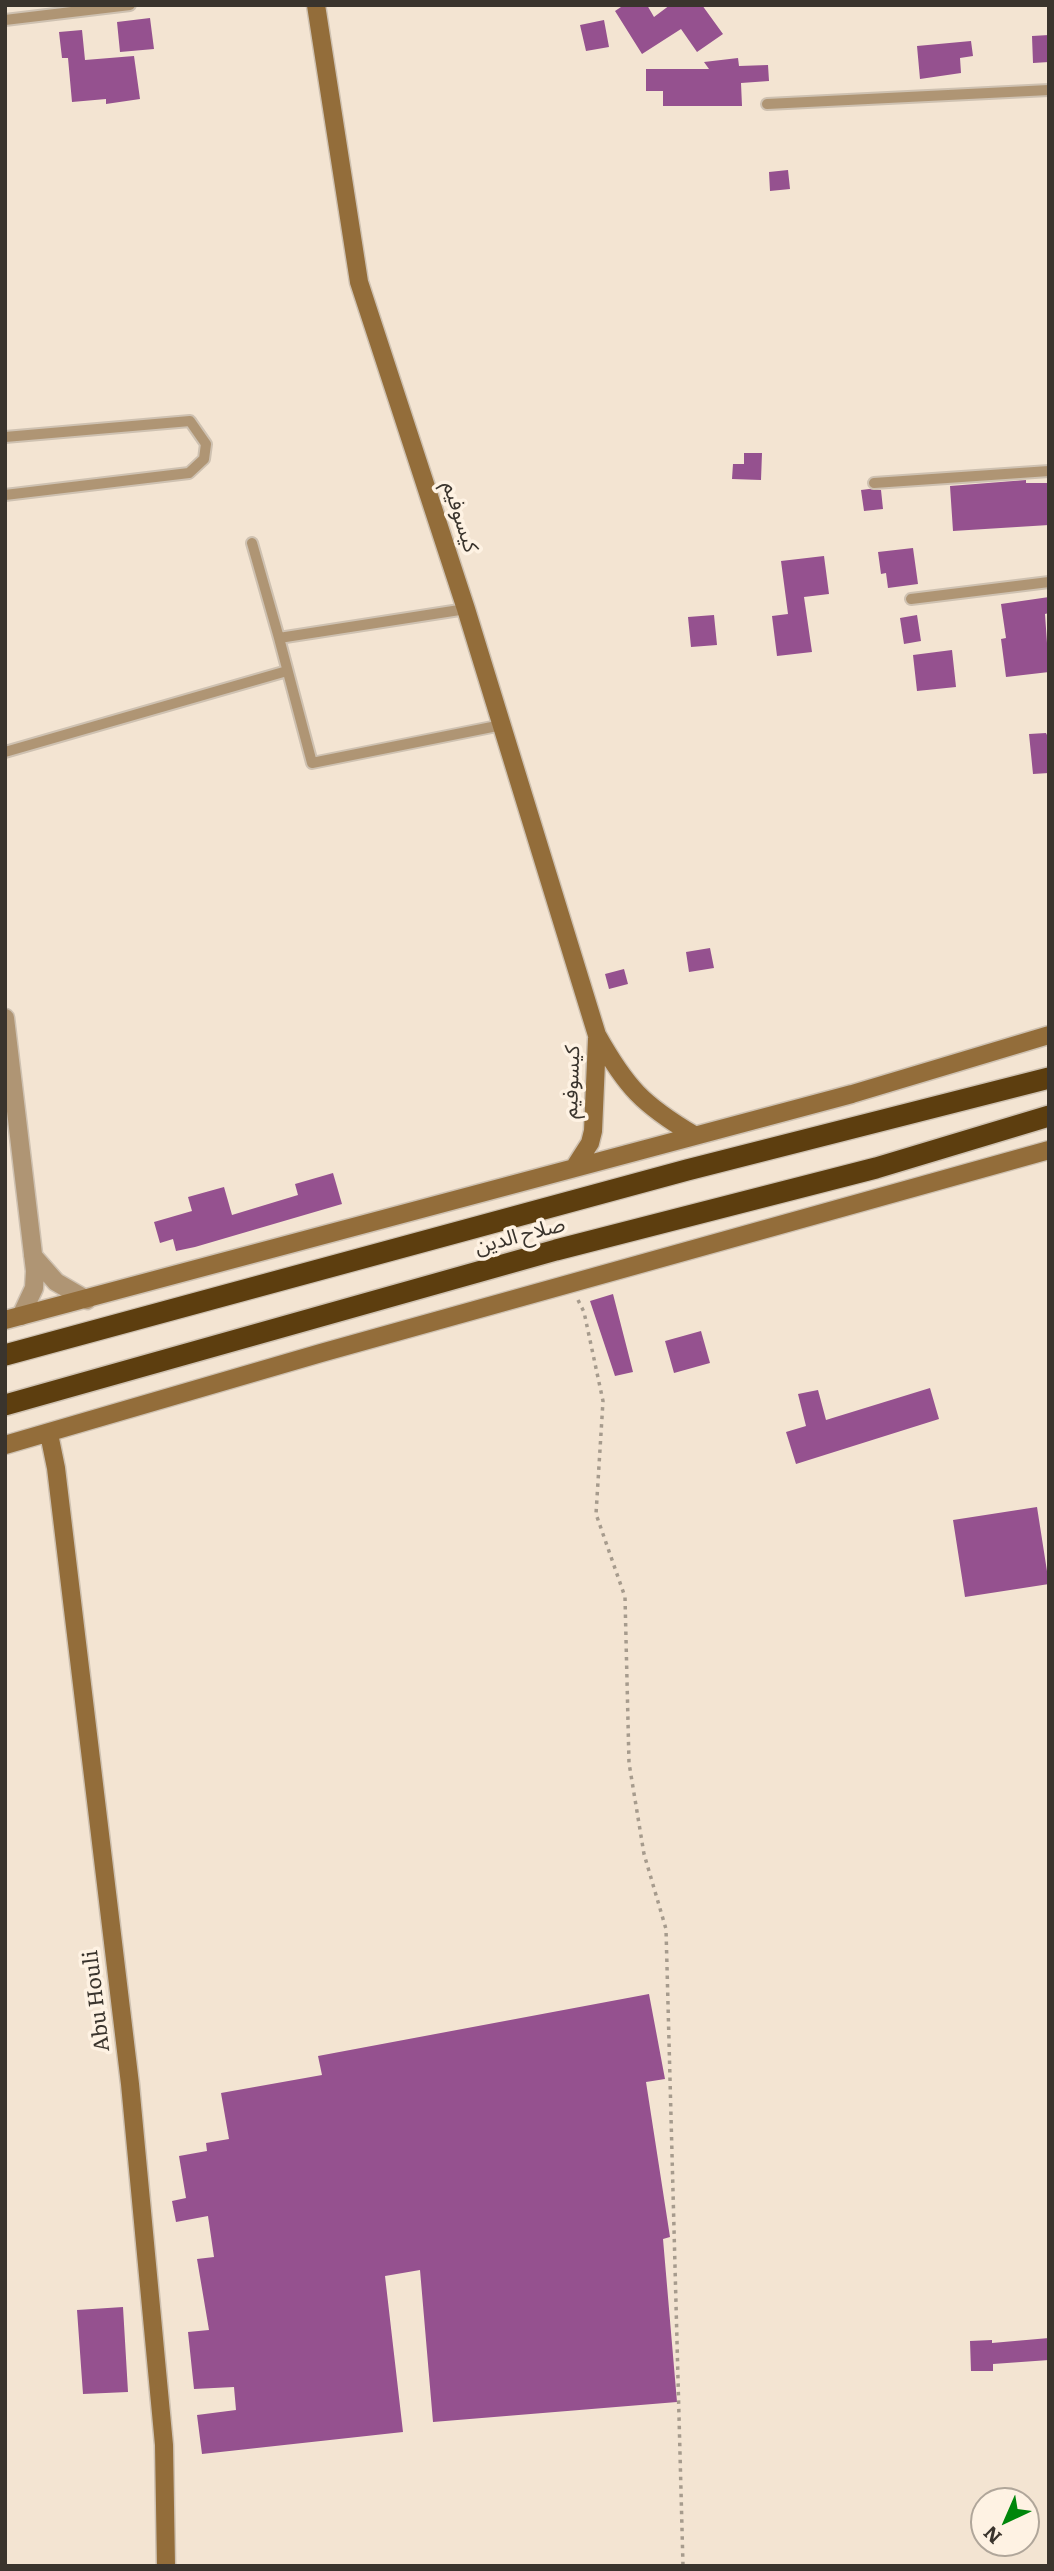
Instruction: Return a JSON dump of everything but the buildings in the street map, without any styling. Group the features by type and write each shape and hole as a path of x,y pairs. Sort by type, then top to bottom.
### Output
{"highway":[{"name":"صلاح الدين","path":"5,1355 687,1170 1049,1078"},
{"name":"صلاح الدين","path":"5,1405 556,1250 876,1168 1049,1116"}],"street":[{"name":"كيسوفيم","path":"316,5 359,282 466,609 597,1035 620,1076 643,1102 694,1135"},
{"path":"5,1018 33,1256 34,1288 13,1318"},
{"name":"كيسوفيم","path":"574,1167 590,1143 593,1131 597,1035"},
{"path":"13,1318 852,1094 1049,1035"},
{"path":"5,1445 308,1357 1049,1150"},
{"path":"33,1256 56,1282 87,1300"},
{"name":"Abu Houli","path":"48,1434 56,1468 130,2084 164,2445 166,2566"}],"lane":[{"path":"5,20 130,5"},
{"path":"767,104 1049,90"},
{"path":"5,437 190,421 206,444 204,459 189,473 5,495"},
{"path":"874,484 1049,471"},
{"path":"252,543 312,763 502,725"},
{"path":"911,598 1049,582"},
{"path":"279,638 466,609"},
{"path":"5,751 287,671"}],"path":[{"path":"571,1285 584,1312 603,1401 596,1514 625,1597 629,1763 644,1854 666,1929 683,2566"}]}
